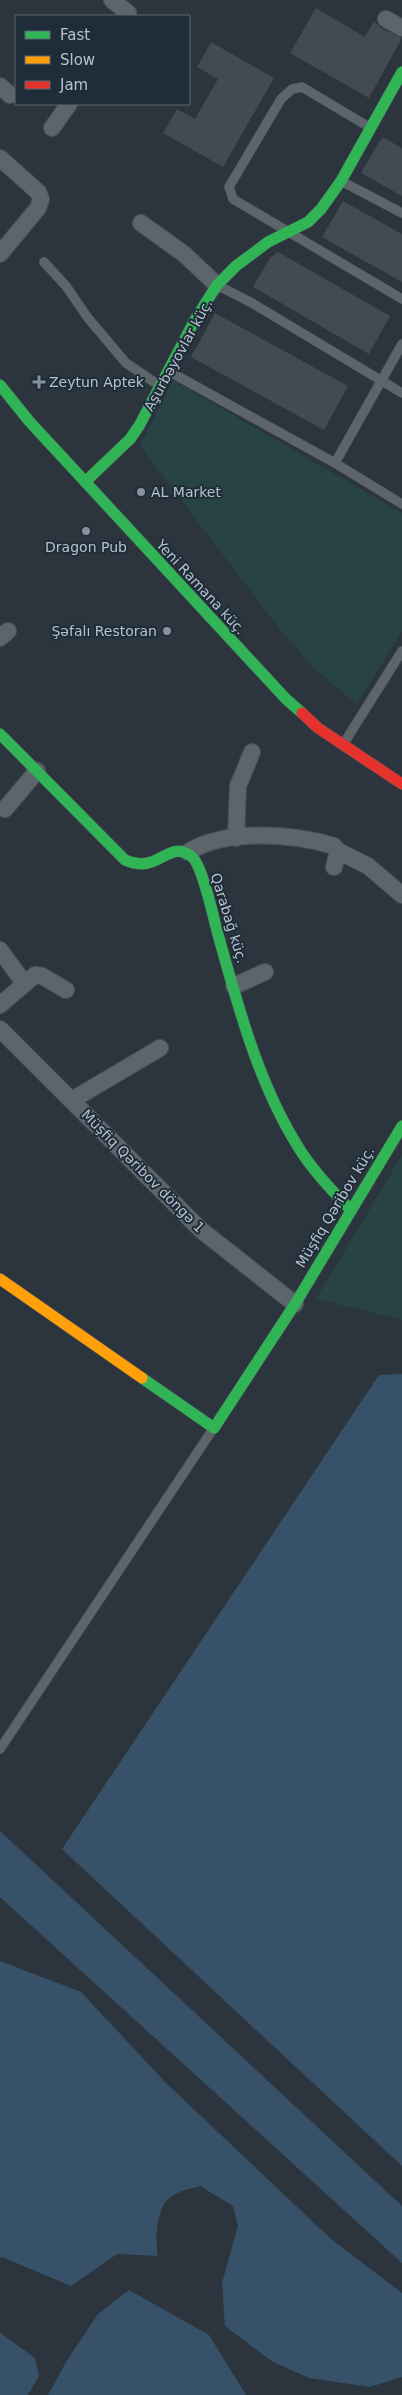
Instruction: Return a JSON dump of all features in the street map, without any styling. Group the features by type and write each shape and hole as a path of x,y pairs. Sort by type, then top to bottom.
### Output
{"street":[{"path":"112,0 128,15"},
{"path":"386,19 402,28"},
{"name":"Aşurbəyovlar küç.","path":"85,482 130,439 196,318 217,285 236,266 262,247 308,222 341,181 402,72"},
{"path":"52,128 68,105"},
{"path":"0,158 38,192 41,199 38,208 0,254"},
{"path":"141,223 184,254 217,285"},
{"name":"Yeni Ramana küç.","path":"0,385 85,482 286,699 318,728 402,784"},
{"path":"0,734 125,860 134,866 145,866 174,851 188,852 215,840 265,836 334,846 338,851 368,866 402,895"},
{"path":"236,838 238,786 252,752"},
{"path":"5,808 37,772"},
{"path":"334,868 338,851"},
{"name":"Qarabağ küç.","path":"188,852 194,858 198,867 261,1070 280,1113 305,1160 329,1191 351,1210"},
{"path":"0,950 25,984"},
{"path":"234,986 265,972"},
{"path":"0,1005 35,975 42,976 66,990"},
{"name":"Müşfiq Qəribov döngə 1","path":"0,1029 201,1230 294,1304"},
{"path":"72,1100 160,1048"},
{"name":"Müşfiq Qəribov küç.","path":"214,1428 294,1304 402,1126"},
{"path":"0,1279 214,1428"}],"lane":[{"path":"370,127 302,87 292,88 281,99 229,187 233,199 402,299"},
{"path":"341,181 402,213"},
{"path":"44,262 66,286 88,318 126,363 160,387"},
{"path":"217,285 252,303 402,392"},
{"path":"335,463 402,344"},
{"path":"168,371 335,463 402,504"},
{"path":"343,746 402,651"},
{"path":"0,1749 214,1428"}],"green space":[{"path":"173,380 402,513 402,631 357,704 317,671 281,631 140,446"},
{"path":"402,1155 402,1320 316,1299"}],"water":[{"path":"402,1374 402,2166 62,1849 379,1375"},
{"path":"0,1831 402,2206 402,2263 0,1897"},
{"path":"0,1961 81,1992 166,2083 331,2239 402,2293 402,2377 370,2387 309,2378 273,2362 225,2326 222,2283 238,2226 233,2206 200,2186 172,2196 162,2208 157,2229 158,2256 117,2254 71,2286 2,2257 0,2259"},
{"path":"129,2290 209,2335 246,2395 48,2395 66,2362 98,2314"},
{"path":"0,2333 35,2358 39,2376 28,2395 0,2395"}],"building":[{"path":"316,8 365,37 374,21 381,28 402,38 369,98 290,53"},
{"path":"211,42 274,78 223,167 163,133 177,109 195,119 218,79 197,67"},
{"path":"382,137 402,148 402,196 361,173"},
{"path":"343,201 402,234 402,282 322,237"},
{"path":"278,252 390,316 369,354 253,287 270,258"},
{"path":"215,313 348,386 324,430 191,357"}],"traffic: fast":[{"path":"85,482 130,439 139,426 196,318 217,285 236,266 268,242 308,222 321,209 341,181 402,72"},
{"path":"0,385 29,421 286,699 302,713"},
{"path":"0,734 125,860 146,863 175,852 183,852 191,856 195,861 208,894 243,1021 274,1103 307,1161 351,1210"},
{"path":"142,1378 214,1428 295,1304 402,1126"}],"traffic: slow":[{"path":"0,1279 142,1378"}],"traffic: jam":[{"path":"302,713 318,728 402,784"}],"place":[{"name":"Zeytun Aptek","path":"39,382"},
{"name":"AL Market","path":"141,492"},
{"name":"Dragon Pub","path":"86,531"},
{"name":"Şəfalı Restoran","path":"167,631"}]}
